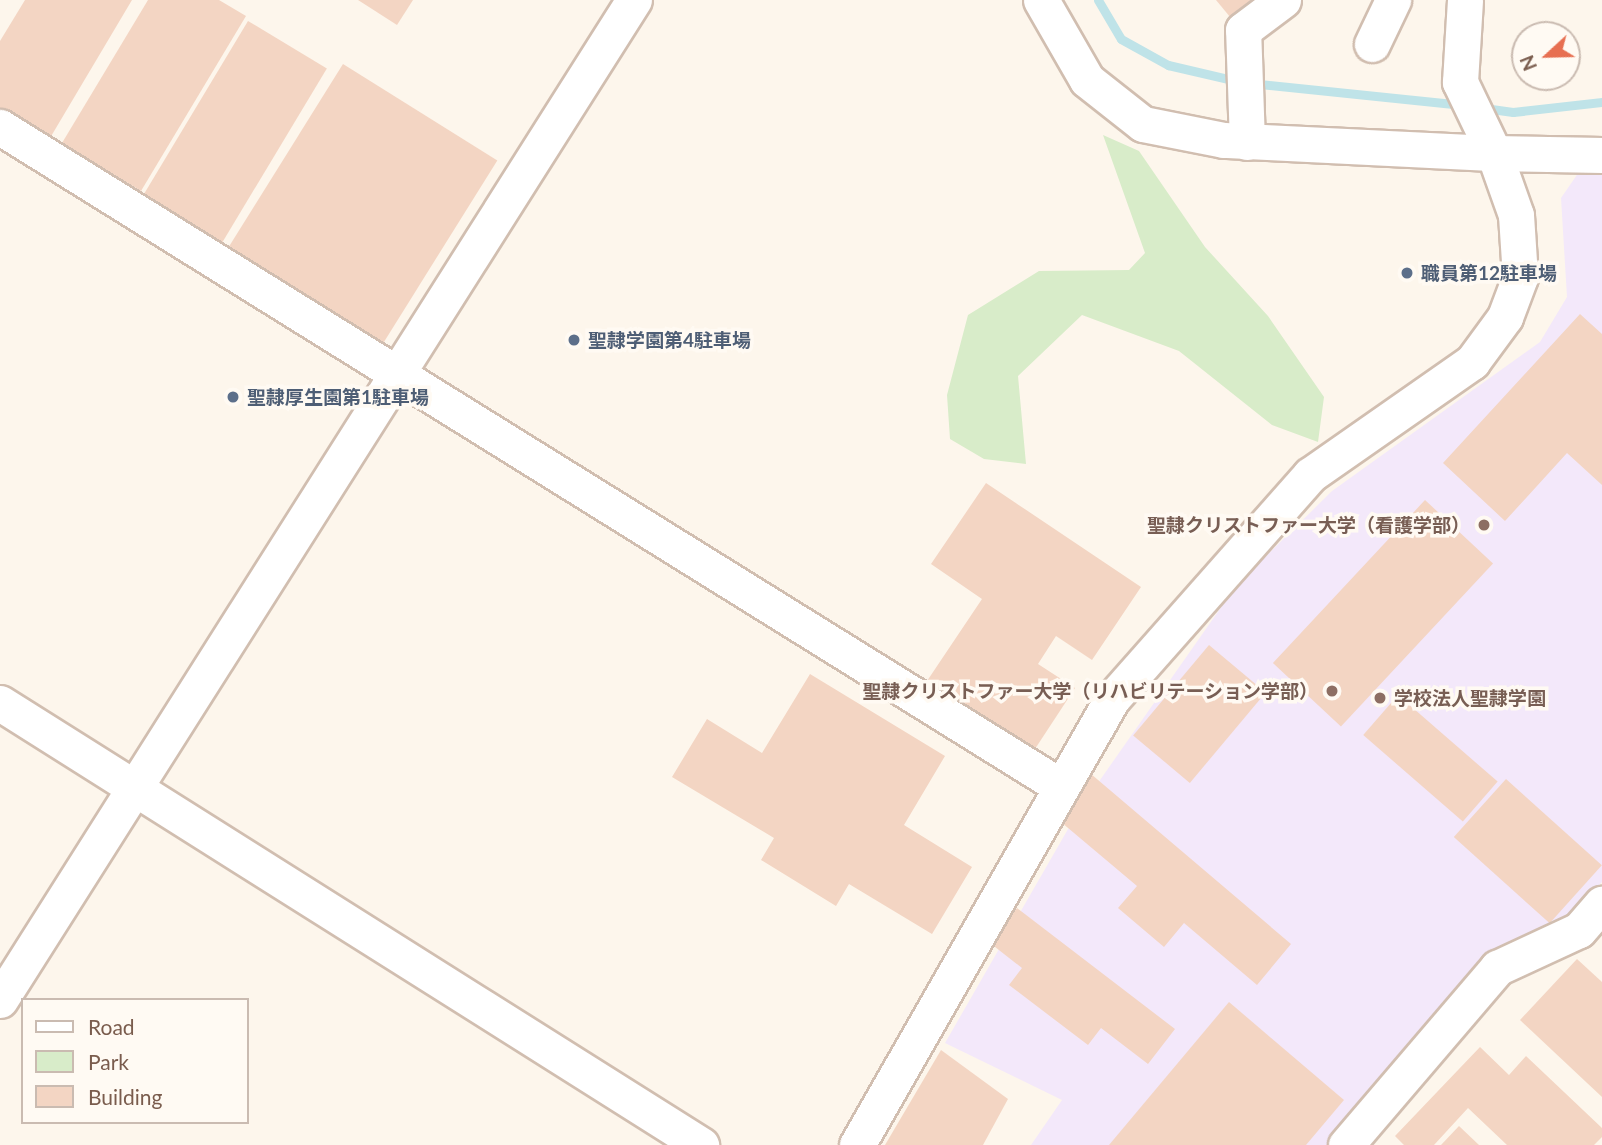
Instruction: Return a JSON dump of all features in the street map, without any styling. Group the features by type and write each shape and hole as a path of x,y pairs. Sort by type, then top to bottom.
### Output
{"street":[{"path":"0,1000 138,787 396,374 635,0"},
{"path":"1041,0 1087,80 1143,124 1247,142 1487,138 1602,155"},
{"path":"1247,142 1243,30 1283,0"},
{"path":"1372,44 1393,0"},
{"path":"857,1145 1112,699 1310,475 1472,362 1505,317 1520,277 1517,215 1487,138 1462,86 1465,0"},
{"path":"0,127 1060,786"},
{"path":"0,703 138,787 701,1145"},
{"path":"1346,1145 1497,968 1579,930 1602,904"}],"shaded area":[{"name":"学校法人聖隷学園","path":"1581,169 1602,169 1602,882 1340,1145 1031,1145 1062,1100 945,1043 1079,810 1236,586 1332,491 1540,342 1567,297 1561,198"}],"green space":[{"path":"1103,135 1139,151 1205,247 1268,316 1324,397 1318,442 1272,425 1179,351 1082,315 1018,376 1026,464 984,459 950,439 947,395 968,315 1039,271 1129,270 1145,253"}],"building":[{"path":"25,0 132,0 50,138 0,109 0,41"},
{"path":"148,0 219,0 246,16 141,191 62,143"},
{"path":"358,0 413,0 397,25"},
{"path":"1216,0 1263,0 1235,23"},
{"path":"248,21 327,68 222,243 143,196"},
{"path":"343,64 497,160 381,346 227,250"},
{"path":"1580,314 1602,334 1602,485 1567,453 1505,521 1443,463"},
{"path":"986,483 1141,587 1092,660 1056,636 1038,664 1075,688 1033,752 927,681 982,599 931,564"},
{"path":"1425,500 1493,563 1341,727 1273,663"},
{"path":"1209,645 1266,693 1190,783 1133,735"},
{"path":"810,674 945,756 904,825 972,867 932,934 849,884 836,906 761,860 774,838 672,777 707,719 762,753"},
{"path":"1398,695 1498,782 1463,822 1363,735"},
{"path":"1091,774 1291,944 1257,985 1184,923 1164,947 1118,908 1137,886 1055,817"},
{"path":"1506,779 1602,865 1550,923 1454,837"},
{"path":"1017,908 1175,1029 1148,1064 1101,1028 1088,1045 1009,985 1022,968 990,943"},
{"path":"1577,959 1602,982 1602,1097 1520,1020"},
{"path":"1229,1002 1344,1100 1306,1145 1109,1145"},
{"path":"1480,1047 1509,1075 1526,1056 1602,1128 1602,1137 1594,1145 1507,1145 1468,1108 1434,1145 1404,1145 1395,1136"},
{"path":"941,1050 1008,1099 983,1145 885,1145"},
{"path":"1459,1126 1479,1145 1441,1145"}],"waterway":[{"path":"1098,0 1121,39 1168,65 1236,81"},
{"path":"1250,83 1463,105"},
{"path":"1484,108 1513,112 1602,102"}],"place":[{"name":"職員第12駐車場","path":"1407,273"},
{"name":"聖隷学園第4駐車場","path":"574,340"},
{"name":"聖隷厚生園第1駐車場","path":"233,397"},
{"name":"聖隷クリストファー大学（看護学部）","path":"1484,525"},
{"name":"聖隷クリストファー大学（リハビリテーション学部）","path":"1332,691"},
{"name":"学校法人聖隷学園","path":"1380,698"}]}
